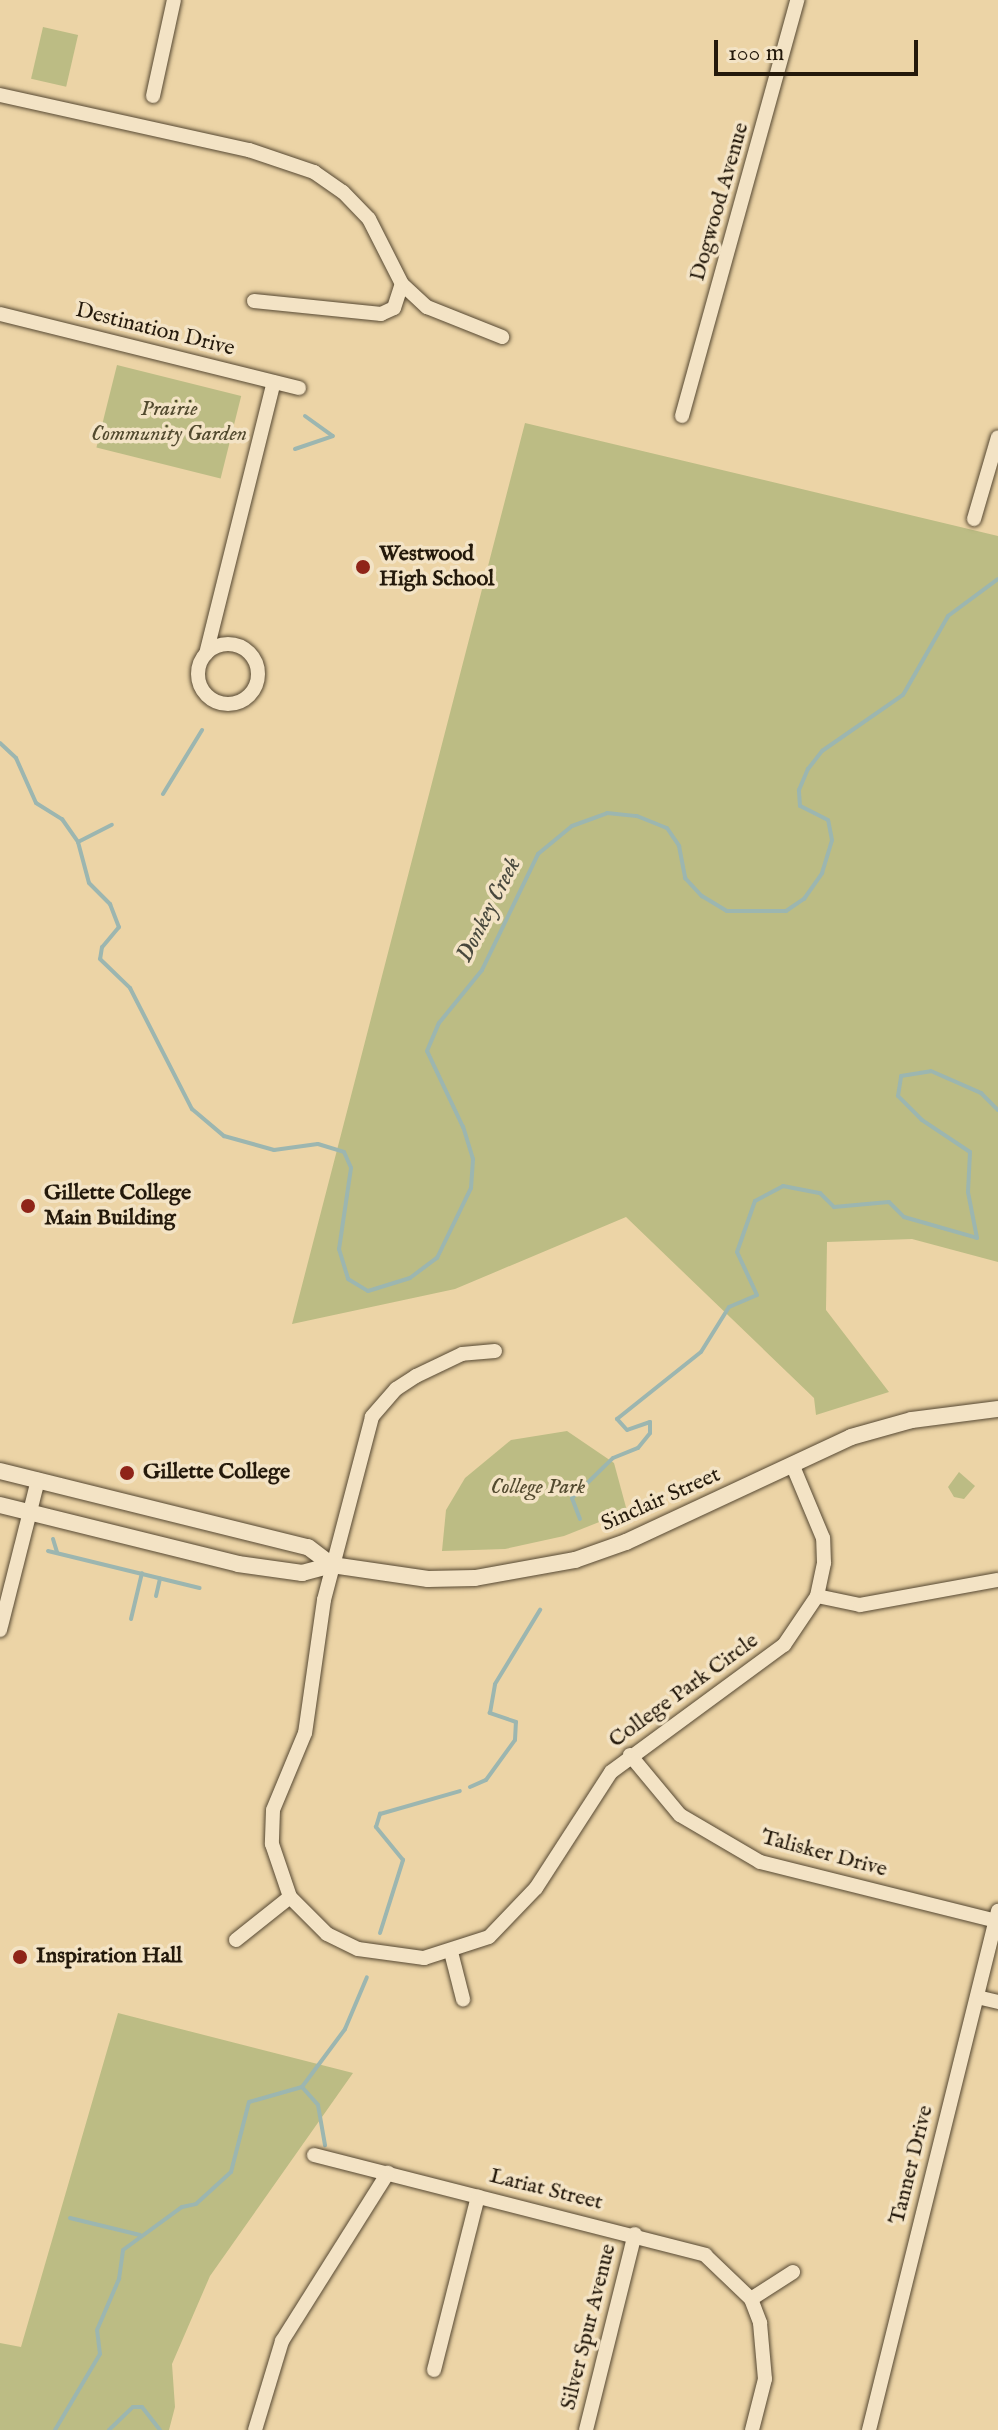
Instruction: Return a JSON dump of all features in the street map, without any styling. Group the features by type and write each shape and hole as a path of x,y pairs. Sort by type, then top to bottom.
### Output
{"street":[{"path":"153,96 174,0"},
{"name":"Dogwood Avenue","path":"682,416 797,0"},
{"path":"0,95 261,153 314,172 369,219 402,284 427,307 502,337"},
{"path":"254,301 381,314 394,308 402,284"},
{"name":"Destination Drive","path":"0,314 299,388"},
{"path":"206,654 224,644 244,649 257,665 252,693 236,704 208,697 198,671 206,654 274,382"},
{"path":"974,519 998,437"},
{"name":"College Park Circle","path":"495,1351 462,1354 416,1376 396,1389 372,1417 332,1565 305,1733 273,1810 272,1844 290,1897 327,1934 358,1949 400,1957 451,1952 489,1937 516,1914 589,1801 630,1755 784,1645 817,1596 823,1538 792,1464"},
{"name":"Sinclair Street","path":"0,1505 238,1564 302,1573 332,1565 428,1579 475,1578 575,1560 626,1542 851,1437 912,1420 998,1409"},
{"name":"Sinclair Street","path":"0,1471 308,1547 332,1565"},
{"path":"0,1630 38,1480"},
{"path":"817,1596 860,1605 998,1580"},
{"name":"Talisker Drive","path":"630,1755 680,1815 760,1862 997,1916"},
{"path":"236,1940 290,1897"},
{"name":"Tanner Drive","path":"869,2430 997,1916"},
{"path":"451,1952 463,1999"},
{"path":"977,1997 998,2002"},
{"name":"Lariat Street","path":"314,2155 635,2234 705,2255 751,2299"},
{"path":"255,2430 282,2341 388,2173"},
{"path":"434,2370 478,2196"},
{"name":"Silver Spur Avenue","path":"586,2430 635,2234"},
{"path":"752,2430 766,2354 751,2299 793,2272"}],"green space":[{"path":"43,27 78,35 66,87 31,79"},
{"name":"Prairie Community Garden","path":"117,365 241,396 221,478 96,447"},
{"path":"525,423 998,536 998,1262 912,1239 827,1242 826,1310 889,1392 816,1415 814,1398 626,1217 455,1289 292,1324"},
{"name":"College Park","path":"567,1431 614,1463 627,1511 564,1536 505,1549 442,1551 446,1510 465,1478 511,1440"},
{"path":"959,1472 975,1486 964,1499 954,1497 948,1487"},
{"path":"118,2013 353,2073 210,2276 172,2364 175,2407 169,2430 0,2430 0,2343 21,2347"}],"waterway":[{"path":"305,416 333,436"},
{"path":"295,449 333,436"},
{"name":"Donkey Creek","path":"0,743 16,758 36,803 62,819 78,842 89,883 110,904 119,927 102,947 100,959 130,988 192,1109 224,1136 274,1150 318,1144 344,1152 351,1168 339,1249 348,1279 368,1291 410,1278 437,1258 471,1188 473,1159 463,1127 427,1051 439,1023 482,970 538,854 572,826 607,813 637,816 667,828 679,846 685,878 702,896 727,911 786,911 804,899 822,873 832,840 828,820 800,806 799,790 808,769 822,751 903,695 948,616 998,579"},
{"path":"163,794 202,730"},
{"path":"78,842 112,825"},
{"path":"580,1519 572,1498 613,1458 638,1448 650,1433 650,1422 627,1430 617,1419 701,1352 729,1307 757,1295 737,1252 755,1201 783,1186 820,1193 834,1207 889,1202 904,1217 977,1238 968,1192 970,1152 922,1120 898,1096 901,1076 931,1071 981,1093 998,1110"},
{"path":"53,1539 57,1552"},
{"path":"48,1551 200,1588"},
{"path":"131,1619 142,1573"},
{"path":"156,1596 160,1578"},
{"path":"470,1787 486,1780 515,1740 516,1722 490,1713 495,1684 540,1610"},
{"path":"380,1933 403,1860 376,1827 380,1814 460,1791"},
{"path":"55,2430 100,2354 97,2330 119,2279 123,2250 182,2207 196,2204 231,2172 249,2102 302,2087 345,2029 367,1977"},
{"path":"302,2087 318,2105 325,2145"},
{"path":"70,2218 140,2235"},
{"path":"109,2430 133,2407 142,2407 160,2430"}],"place":[{"name":"Westwood High School","path":"363,567"},
{"name":"Gillette College Main Building","path":"28,1206"},
{"name":"Gillette College","path":"127,1473"},
{"name":"Inspiration Hall","path":"20,1957"}]}
